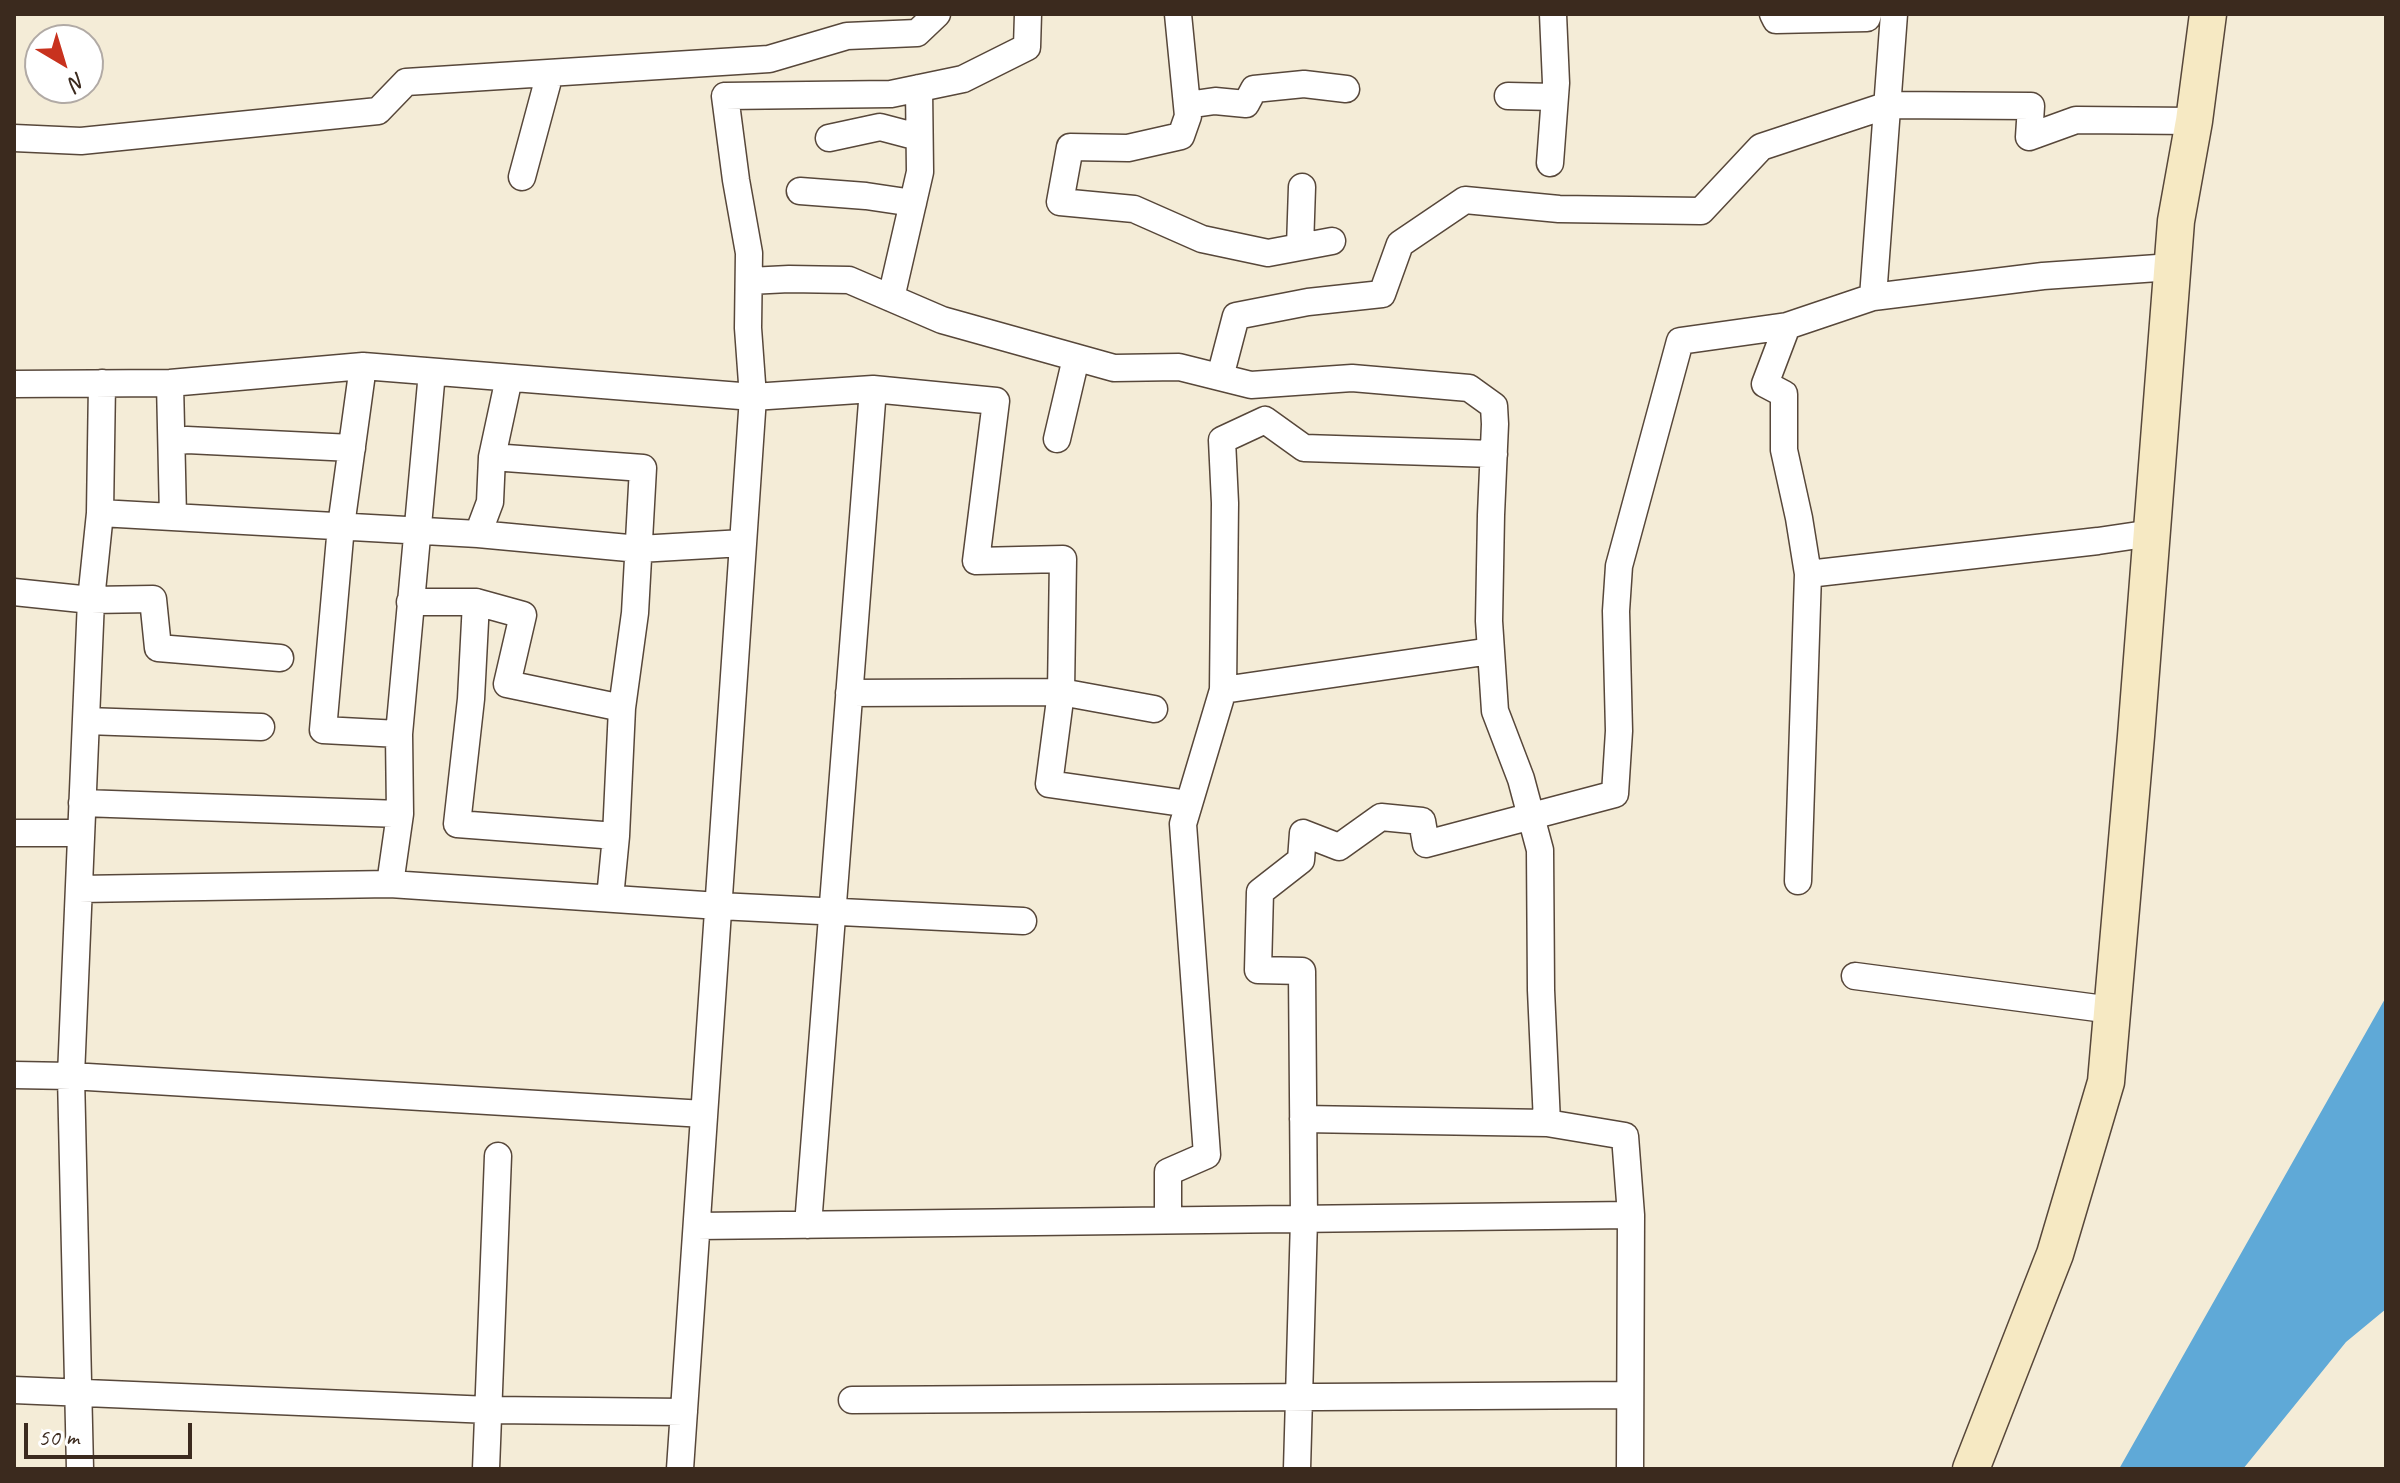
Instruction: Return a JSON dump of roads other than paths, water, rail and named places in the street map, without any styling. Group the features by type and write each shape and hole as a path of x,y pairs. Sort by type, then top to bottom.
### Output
{"main road":[{"path":"1971,1469 2055,1254 2106,1082 2176,221 2194,121 2208,14"}],"street":[{"path":"14,138 81,141 378,111 406,82 769,59 847,36 917,33 937,14"},
{"path":"680,1469 753,397 748,328 749,253 725,96 891,94 963,79 1027,47 1028,14"},
{"path":"1178,14 1188,116 1181,136 1128,148 1070,147 1060,202 1134,209 1202,239 1268,253 1332,241"},
{"path":"1550,163 1555,97 1553,14"},
{"path":"1773,14 1776,20 1867,18 1868,14"},
{"path":"1873,297 1894,14"},
{"path":"522,177 550,73"},
{"path":"1187,105 1215,101 1246,104 1254,89 1304,84 1346,89"},
{"path":"891,298 920,172 919,88"},
{"path":"1508,96 1555,97"},
{"path":"1220,377 1236,316 1308,302 1382,294 1400,244 1465,200 1559,209 1701,211 1761,147 1888,105 2031,106 2029,137 2076,120 2194,121"},
{"path":"829,138 880,127 918,137"},
{"path":"1300,247 1302,187"},
{"path":"800,191 913,203"},
{"path":"1297,1469 1304,1219 1302,971 1258,970 1260,892 1301,860 1303,833 1339,847 1381,817 1422,821 1426,844 1615,794 1619,731 1616,611 1619,566 1680,341 1787,326 1873,297 2043,276 2172,267"},
{"path":"749,281 849,280 942,320 1114,368 1179,367 1251,385 1352,378 1469,388 1494,406 1489,606 1495,711 1521,779 1540,850 1541,990 1547,1123"},
{"path":"1787,326 1765,384 1784,394 1784,450 1808,574 1798,881"},
{"path":"1057,439 1076,358"},
{"path":"363,366 341,526 323,730 399,734"},
{"path":"14,384 170,383 363,366 753,397 873,389 996,401 976,561 1063,559 1061,692 1049,784 1189,804"},
{"path":"390,884 400,814 399,734 432,372"},
{"path":"478,534 490,502 492,457 509,378"},
{"path":"1168,1220 1168,1172 1207,1155 1183,824 1223,690 1225,503 1222,440 1265,420 1294,382"},
{"path":"80,1469 71,1076 91,600 100,513 102,383"},
{"path":"170,383 173,517"},
{"path":"808,1225 873,389"},
{"path":"1265,420 1304,448 1494,454"},
{"path":"172,442 187,440 352,448"},
{"path":"492,457 643,468 635,613 622,708 610,898"},
{"path":"100,513 478,534 639,549 743,543"},
{"path":"1808,574 2152,533"},
{"path":"14,592 91,600 153,599 158,648 280,658"},
{"path":"410,602 476,602 523,615 507,684 622,708"},
{"path":"476,602 471,699 457,824 616,836"},
{"path":"1223,690 1491,651"},
{"path":"849,693 1061,692 1154,709"},
{"path":"86,721 261,727"},
{"path":"82,803 400,814"},
{"path":"14,833 81,833"},
{"path":"79,889 390,884 719,906 1023,921"},
{"path":"1855,976 2112,1010"},
{"path":"14,1075 704,1114"},
{"path":"1303,1119 1547,1123 1625,1136 1631,1215 1630,1469"},
{"path":"486,1469 498,1156"},
{"path":"697,1226 1631,1215"},
{"path":"14,1390 490,1410 684,1412"},
{"path":"852,1400 1630,1395"}],"water":[{"path":"2386,997 2386,1309 2346,1342 2243,1469 2119,1469"}]}
